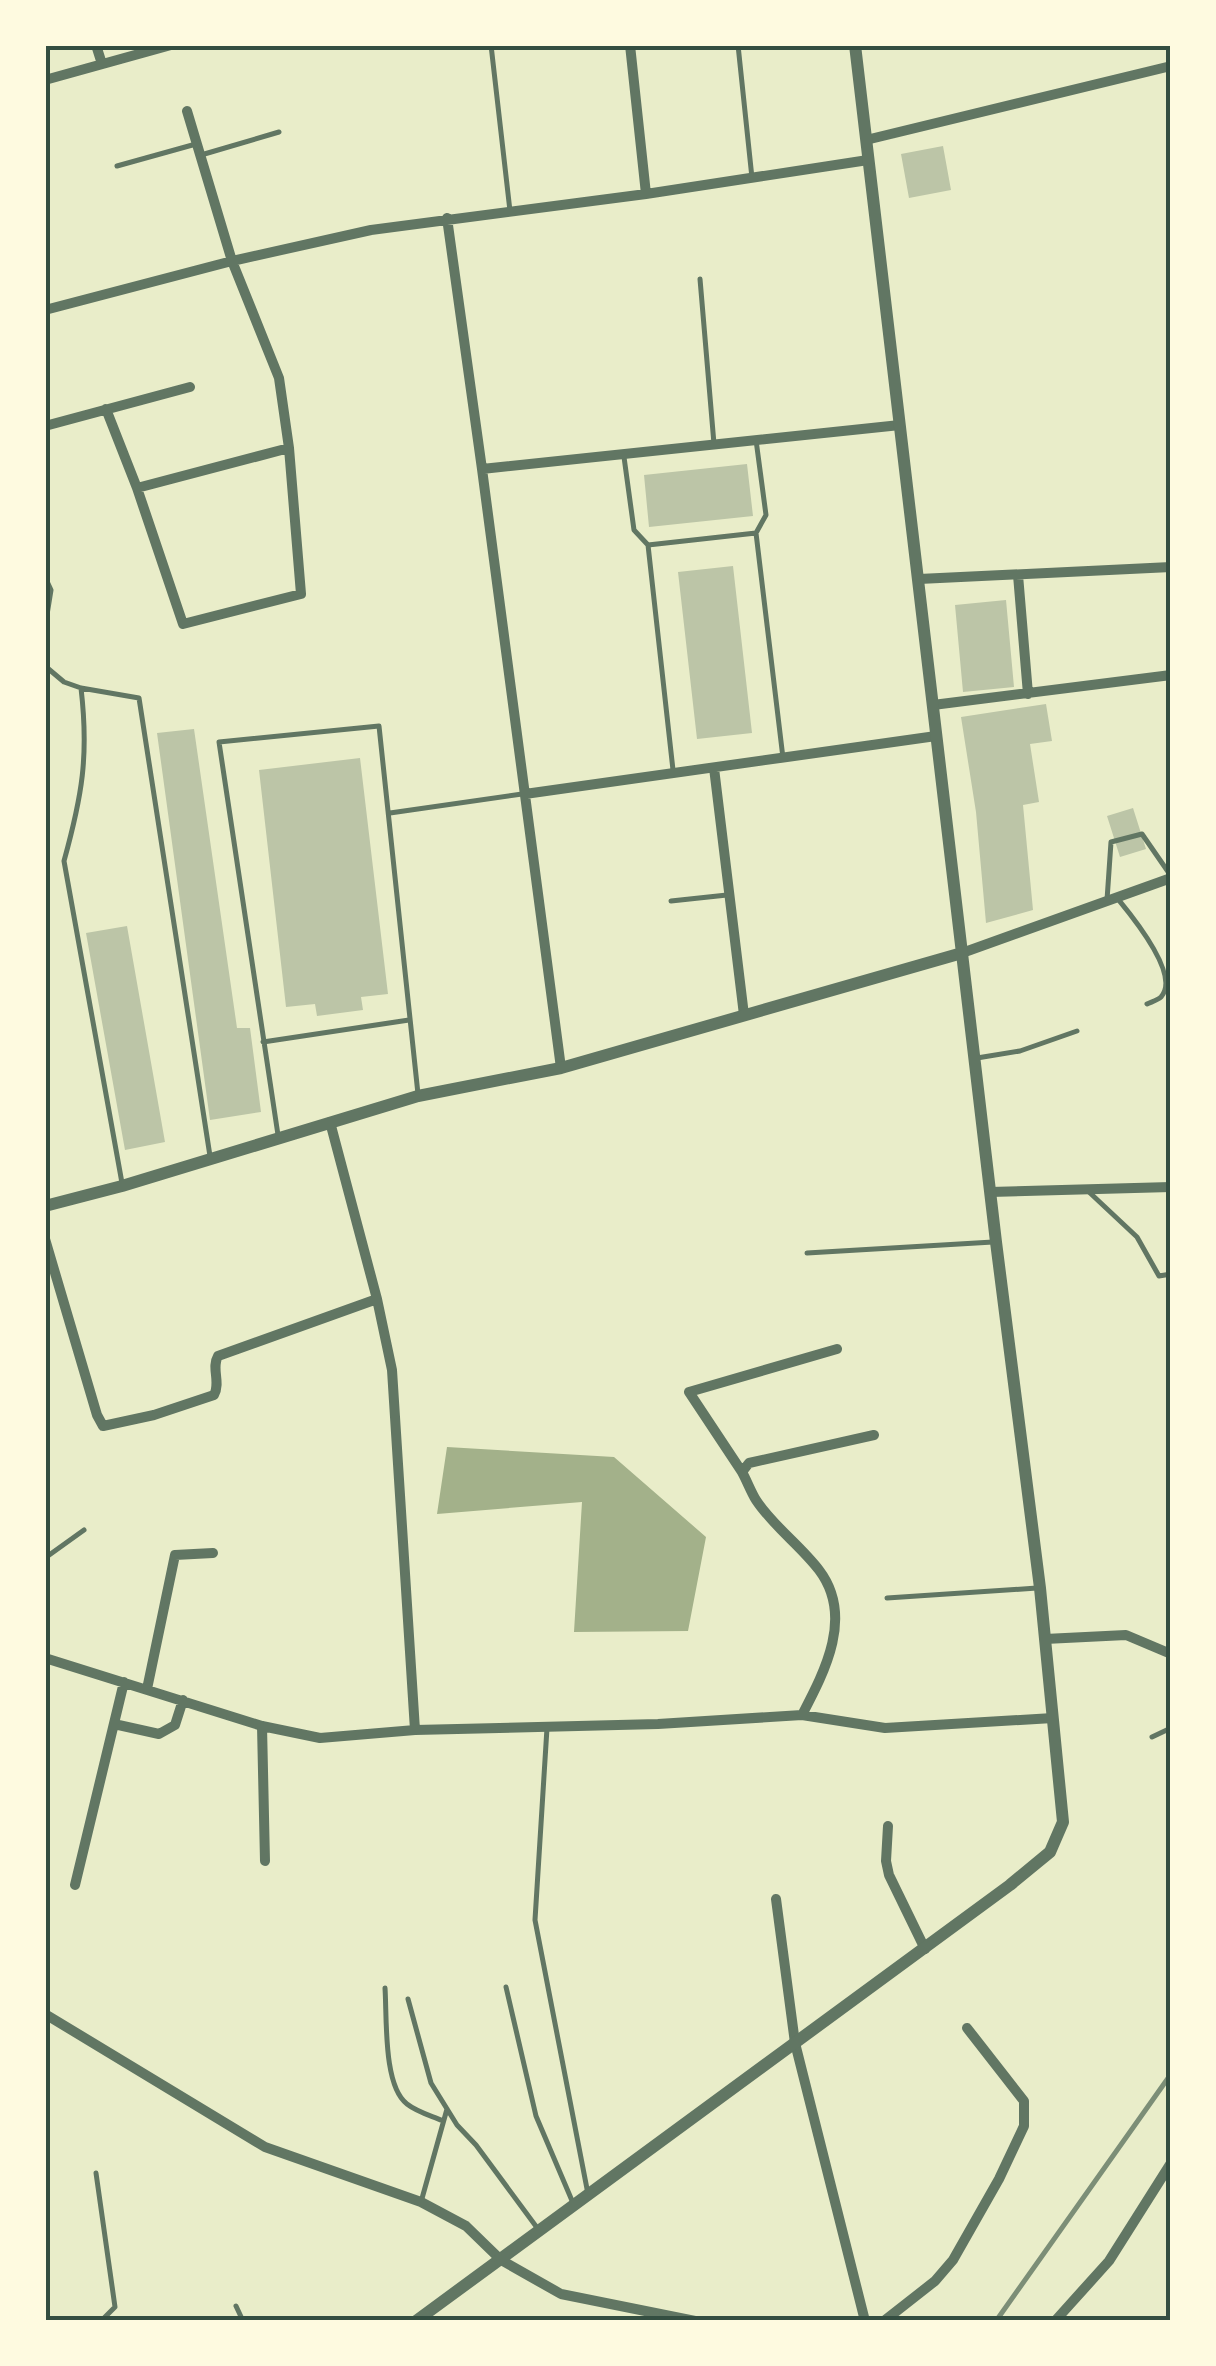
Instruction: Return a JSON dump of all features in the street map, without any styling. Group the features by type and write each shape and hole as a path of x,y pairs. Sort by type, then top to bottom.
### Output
{"street":[{"path":"96,45 102,64"},
{"path":"45,80 171,45"},
{"path":"630,45 646,194"},
{"path":"416,2321 1010,1886 1050,1852 1063,1822 1040,1588 855,45"},
{"path":"866,140 1171,66"},
{"path":"106,409 184,624 300,594 289,448 278,378 232,260 187,111"},
{"path":"45,310 232,260 371,230 868,160"},
{"path":"447,218 560,1068"},
{"path":"45,426 190,387"},
{"path":"482,468 900,425"},
{"path":"137,488 289,448"},
{"path":"919,579 1171,567"},
{"path":"1018,575 1028,694"},
{"path":"933,705 1171,675"},
{"path":"525,794 936,736"},
{"path":"714,768 744,1015"},
{"path":"45,1206 418,1096 560,1068 962,952 1171,877"},
{"path":"330,1122 378,1298 392,1370 415,1730"},
{"path":"990,1192 1171,1187"},
{"path":"45,1239 103,1426 154,1415 214,1395 214,1363 218,1356 378,1298"},
{"path":"802,1716 826,1670 836,1622 833,1598 820,1571 756,1501 742,1472 689,1392 837,1349"},
{"path":"742,1472 749,1464 874,1436"},
{"path":"147,1690 174,1555 213,1553"},
{"path":"1045,1639 1126,1636 1171,1654"},
{"path":"45,1658 262,1726 320,1738 415,1730 802,1716 885,1728 1052,1718"},
{"path":"75,1885 124,1682"},
{"path":"114,1724 159,1734 174,1725 183,1700"},
{"path":"262,1726 265,1861"},
{"path":"888,1826 889,1875 925,1949"},
{"path":"776,1899 795,2044 865,2321"},
{"path":"45,2014 265,2147 421,2202 466,2226 500,2260 561,2294 695,2321"},
{"path":"884,2321 936,2282 953,2260 1024,2126 1024,2101 967,2028"},
{"path":"1054,2321 1109,2261 1171,2163"}],"lane":[{"path":"491,45 510,212"},
{"path":"738,45 752,178"},
{"path":"117,166 279,132"},
{"path":"700,279 714,444"},
{"path":"756,440 766,514 756,532 783,758"},
{"path":"624,454 634,530 648,545 674,773"},
{"path":"648,545 756,532"},
{"path":"45,577 51,590 45,627"},
{"path":"45,666 64,682 81,688 139,698 210,1160"},
{"path":"81,688 85,764 78,811 64,862 122,1186"},
{"path":"278,1138 218,742 379,726 418,1096"},
{"path":"389,814 525,794"},
{"path":"1147,1004 1165,991 1163,971 1142,928 1112,898 1111,842 1142,834 1171,877"},
{"path":"671,901 729,894"},
{"path":"263,1042 409,1020"},
{"path":"974,1058 1020,1052 1077,1031"},
{"path":"1086,1190 1136,1237 1159,1276 1171,1274"},
{"path":"807,1252 996,1242"},
{"path":"45,1558 84,1530"},
{"path":"887,1598 1040,1588"},
{"path":"547,1728 536,1920 588,2196"},
{"path":"1152,1737 1171,1728"},
{"path":"506,1987 536,2116 574,2205"},
{"path":"385,1988 391,2074 398,2093 407,2104 444,2121"},
{"path":"408,1999 432,2083 540,2231"},
{"path":"421,2202 447,2108"},
{"path":"96,2173 116,2307 101,2321"},
{"path":"236,2306 243,2321"}],"shaded area":[{"path":"447,1447 614,1457 706,1537 688,1631 574,1632 582,1502 437,1514"}],"building":[{"path":"943,146 951,190 909,198 901,154"},
{"path":"747,464 753,516 649,527 644,475"},
{"path":"733,566 752,733 697,739 678,572"},
{"path":"1006,600 1014,687 963,692 955,605"},
{"path":"1046,704 1052,741 1030,744 1039,802 1023,805 1033,910 986,923 976,812 961,717"},
{"path":"194,729 237,1028 250,1028 261,1112 210,1120 157,733"},
{"path":"360,758 388,994 361,997 363,1010 317,1016 315,1004 286,1007 259,770"},
{"path":"1133,808 1146,849 1120,857 1107,816"},
{"path":"127,926 165,1142 125,1150 86,933"}],"railway":[{"path":"996,2321 1171,2074"}]}
